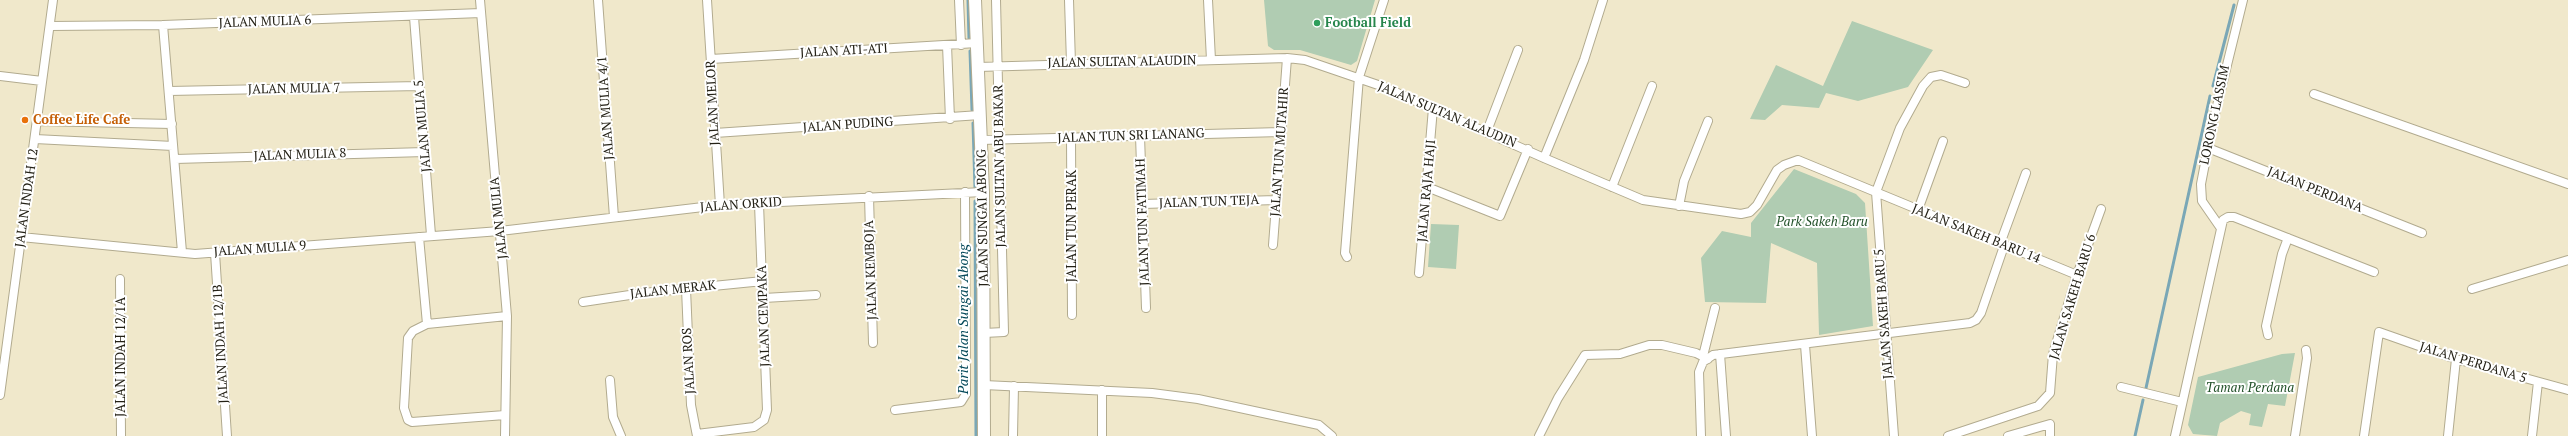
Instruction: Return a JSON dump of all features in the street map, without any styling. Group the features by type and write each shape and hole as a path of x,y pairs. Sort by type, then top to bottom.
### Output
{"street":[{"name":"JALAN INDAH 12","path":"0,395 53,0"},
{"name":"JALAN MULIA","path":"480,0 507,316 505,436"},
{"name":"JALAN MULIA 4/1","path":"598,0 614,217"},
{"name":"JALAN MELOR","path":"707,0 720,205"},
{"path":"959,0 961,45"},
{"name":"JALAN SUNGAI ABONG","path":"975,0 983,192 984,436"},
{"name":"JALAN SULTAN ABU BAKAR","path":"984,333 1004,332 996,0"},
{"path":"1069,0 1071,63"},
{"path":"1208,0 1211,60"},
{"path":"1347,257 1345,253 1360,77 1384,0"},
{"path":"1544,158 1584,60 1603,0"},
{"name":"LORONG LASSIM","path":"2220,227 2202,201 2201,184 2240,1"},
{"name":"JALAN MULIA 6","path":"50,26 163,25 414,17 481,13"},
{"name":"JALAN MULIA 5","path":"414,17 431,235"},
{"path":"163,25 182,252"},
{"name":"JALAN ATI-ATI","path":"711,59 977,43"},
{"path":"947,45 950,119"},
{"path":"1487,131 1518,50"},
{"name":"JALAN SULTAN ALAUDIN","path":"978,67 1071,63 1287,58 1320,63 1360,77 1643,200 1741,214 1750,212 1757,205 1777,170 1784,164 1798,160 1876,192"},
{"name":"JALAN TUN MUTAHIR","path":"1273,245 1287,58"},
{"path":"1876,192 1900,128 1923,86 1931,77 1941,75 1965,83"},
{"path":"0,76 42,81"},
{"name":"JALAN MULIA 7","path":"169,91 419,86"},
{"path":"1612,187 1652,86"},
{"path":"2314,94 2568,184"},
{"name":"JALAN RAJA HAJI","path":"1420,273 1433,108"},
{"name":"JALAN PUDING","path":"715,133 950,119 980,115"},
{"path":"37,121 172,124"},
{"path":"1679,206 1684,181 1708,121"},
{"name":"JALAN TUN SRI LANANG","path":"981,140 1281,132"},
{"name":"JALAN TUN FATIMAH","path":"1140,136 1146,308"},
{"name":"JALAN TUN PERAK","path":"1072,138 1072,315"},
{"path":"35,139 173,146"},
{"path":"1918,210 1943,141"},
{"name":"JALAN PERDANA","path":"2208,148 2422,232"},
{"path":"1427,187 1500,216 1528,149"},
{"name":"JALAN MULIA 8","path":"174,158 425,152"},
{"path":"1539,436 1558,398 1585,355 1620,354 1649,346 1662,345 1711,356 1970,323 1976,320 1981,313 2026,173"},
{"path":"896,410 961,402 966,394 965,192"},
{"name":"JALAN ORKID","path":"500,231 720,205 759,204 868,196 983,192"},
{"name":"JALAN SAKEH BARU 14","path":"1876,192 2077,275"},
{"name":"JALAN SAKEH BARU 5","path":"1876,192 1885,334 1894,436"},
{"name":"JALAN KEMBOJA","path":"868,196 873,343"},
{"name":"JALAN TUN TEJA","path":"1143,204 1276,200"},
{"name":"JALAN CEMPAKA","path":"697,435 759,426 764,420 767,410 764,298 759,204"},
{"name":"JALAN SAKEH BARU 6","path":"1948,436 2038,406 2050,393 2054,354 2077,275 2101,209"},
{"path":"2175,436 2220,227 2223,220 2228,217 2234,217 2374,272"},
{"name":"JALAN MULIA 9","path":"21,237 182,252 215,253 431,235 500,231"},
{"path":"419,237 427,324"},
{"path":"2268,335 2266,326 2282,254 2288,238"},
{"name":"JALAN INDAH 12/1B","path":"215,253 227,436"},
{"path":"2472,289 2568,260"},
{"name":"JALAN INDAH 12/1A","path":"120,279 121,436"},
{"name":"JALAN MERAK","path":"583,302 763,281"},
{"name":"JALAN ROS","path":"686,289 691,405 697,435"},
{"path":"764,298 816,295"},
{"path":"1715,308 1711,356 1726,436"},
{"path":"505,415 412,422 408,420 404,408 408,338 413,331 427,324 507,316"},
{"name":"JALAN PERDANA 5","path":"2364,436 2379,332 2456,359 2568,390"},
{"path":"1805,345 1812,436"},
{"path":"2294,436 2307,358 2306,350"},
{"path":"1701,436 1700,372 1703,362 1711,356"},
{"path":"2448,436 2456,359"},
{"path":"610,380 613,417 621,436"},
{"path":"2532,436 2538,382"},
{"path":"984,385 1102,390 1198,399 1319,425 1332,436"},
{"path":"1014,386 1014,436"},
{"path":"2121,387 2138,393 2182,402"},
{"path":"1102,390 1102,436"},
{"path":"2008,436 2047,424 2051,425 2050,436"}],"green space":[{"name":"Football Field","path":"1264,0 1375,0 1357,61 1351,65 1300,50 1274,50 1268,46"},
{"path":"1852,21 1933,50 1908,87 1858,101 1826,93 1819,108 1782,105 1765,120 1750,119 1776,65 1823,86"},
{"name":"Park Sakeh Baru","path":"1794,169 1856,194 1865,203 1873,326 1819,335 1817,263 1771,243 1766,303 1705,302 1701,258 1722,231 1751,237 1751,223"},
{"path":"1431,224 1459,225 1456,269 1428,267"},
{"name":"Taman Perdana","path":"2295,353 2285,406 2268,404 2262,427 2249,425 2251,414 2241,411 2220,423 2217,436 2193,434 2188,425 2198,377 2282,354"}],"waterway":[{"name":"Parit Jalan Sungai Abong","path":"968,0 969,38"},
{"path":"2213,86 2234,5"},
{"name":"Parit Jalan Sungai Abong","path":"970,51 972,110"},
{"path":"2146,388 2210,96"},
{"name":"Parit Jalan Sungai Abong","path":"973,123 975,188"},
{"name":"Parit Jalan Sungai Abong","path":"975,201 976,436"},
{"path":"2135,436 2143,400"}],"place":[{"name":"Football Field","path":"1317,23"},
{"name":"Coffee Life Cafe","path":"25,120"}]}
